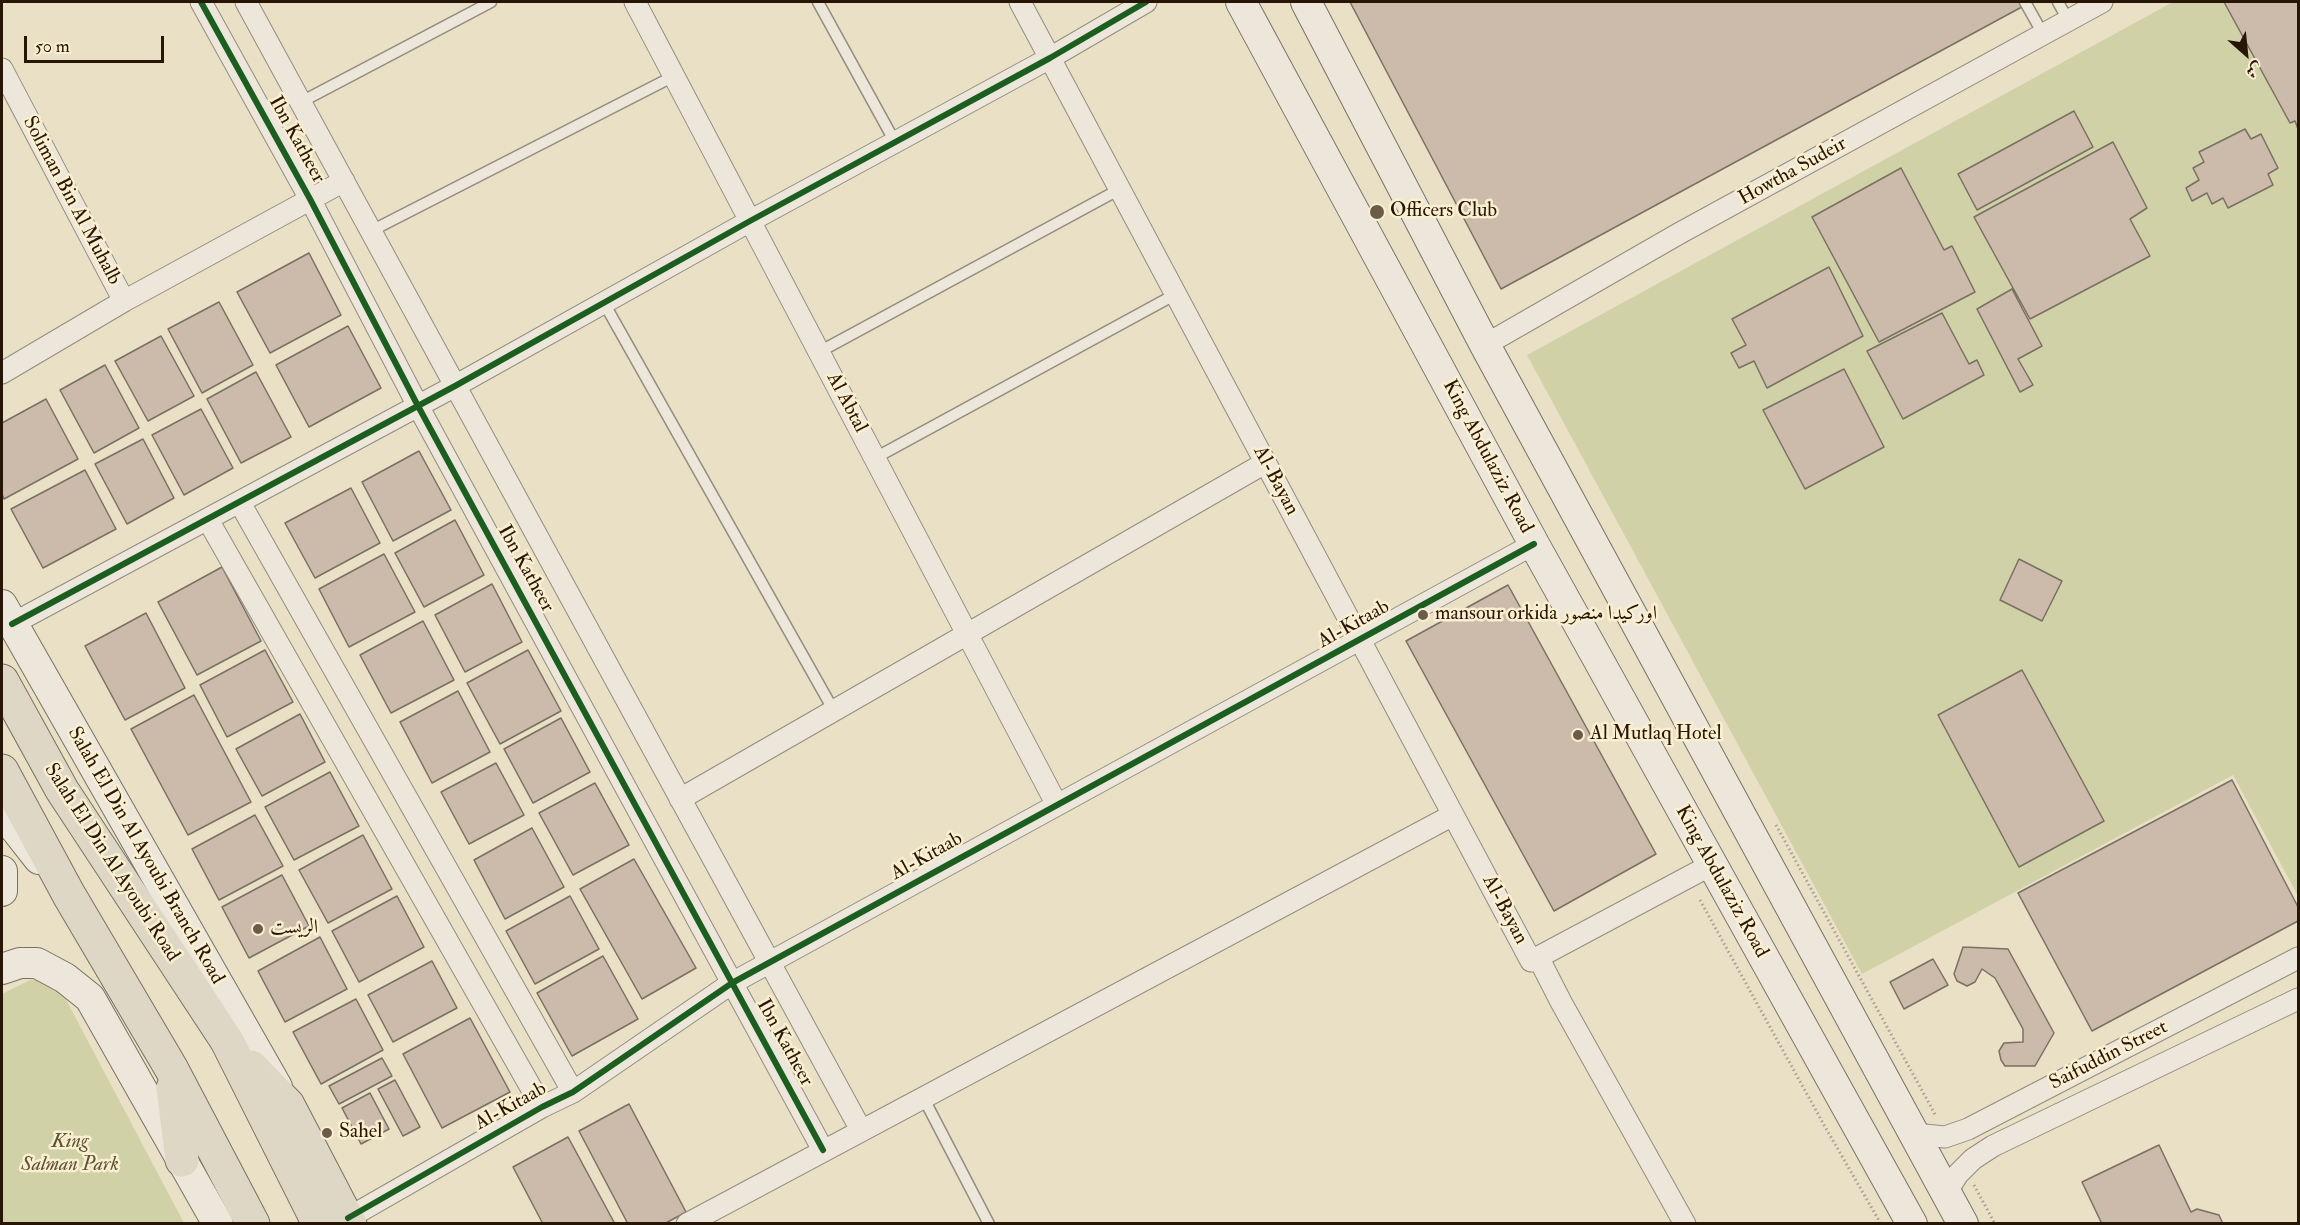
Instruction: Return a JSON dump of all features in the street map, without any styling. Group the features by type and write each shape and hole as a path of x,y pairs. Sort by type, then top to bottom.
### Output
{"main road":[{"name":"King Abdulaziz Road","path":"1241,2 1534,544 1912,1224"},
{"path":"1306,2 1485,345 1914,1134 1960,1189 1963,1224"},
{"name":"Salah El Din Al Ayoubi Branch Road","path":"7,615 288,1105"},
{"name":"Salah El Din Al Ayoubi Road","path":"2,681 62,790 227,1041 339,1222"},
{"path":"2,771 69,895 171,1068 253,1224"},
{"path":"2,812 69,895"},
{"path":"2,871 2,891"},
{"path":"2,969 20,963 37,963 65,978 90,998 218,1224"},
{"name":"Salah El Din Al Ayoubi Road","path":"227,1041 288,1105 339,1222"},
{"path":"171,1068 182,1160"}],"street":[{"name":"Ibn Katheer","path":"201,2 310,199 418,406 823,1150"},
{"name":"Ibn Katheer","path":"246,2 861,1130"},
{"name":"Al Abtal","path":"635,2 1057,805"},
{"name":"Al-Bayan","path":"1020,2 1453,814 1685,1224"},
{"path":"7,615 240,503 1050,58 1146,2"},
{"name":"Howtha Sudeir","path":"1485,345 1680,233 2102,2"},
{"name":"Soliman Bin Al Muhalb","path":"2,69 124,301"},
{"path":"2,373 124,301 344,181"},
{"path":"680,799 1265,463"},
{"path":"240,503 573,1092"},
{"path":"208,520 542,1107"},
{"name":"Al-Kitaab","path":"339,1222 542,1107 573,1092 732,983 1534,544"},
{"path":"687,1224 1453,814"},
{"path":"1534,959 1711,865"},
{"name":"Saifuddin Street","path":"1914,1134 1945,1137 1968,1129 2298,958"},
{"name":"Saifuddin Street","path":"1960,1189 1958,1174 1973,1159 1993,1146 2298,999"}],"lane":[{"path":"301,102 491,2"},
{"path":"819,2 895,142"},
{"path":"2025,2 2043,34"},
{"path":"2058,2 2068,20"},
{"path":"371,231 674,76"},
{"path":"819,352 1120,189"},
{"path":"875,458 1176,294"},
{"path":"604,303 834,711"},
{"path":"923,1097 989,1224"}],"path":[{"path":"1700,900 1881,1224"},
{"path":"1960,1189 1995,1224"}],"green space":[{"path":"2173,2 2298,2 2298,896 2233,775 1862,974 1527,355"},
{"name":"King Salman Park","path":"30,980 45,980 62,992 184,1223 2,1224 2,994"}],"building":[{"path":"1350,2 2031,2 1501,289"},
{"path":"2224,2 2298,2 2298,129 2295,121 2290,123"},
{"path":"2074,111 2093,147 1977,210 1958,174"},
{"path":"2245,129 2251,139 2261,134 2278,168 2268,174 2273,185 2228,208 2223,198 2212,204 2207,193 2192,201 2186,188 2199,180 2193,168 2204,162 2199,152"},
{"path":"2113,142 2147,208 2130,219 2150,256 2030,319 1974,217"},
{"path":"1901,168 1944,250 1952,246 1975,292 1879,342 1812,217"},
{"path":"309,253 341,315 270,353 237,292"},
{"path":"1829,267 1863,336 1767,388 1754,361 1739,368 1731,353 1746,345 1732,319"},
{"path":"2012,289 2042,346 2018,359 2033,385 2020,392 1977,309"},
{"path":"219,302 253,365 202,393 168,329"},
{"path":"1942,313 1969,364 1977,360 1984,375 1903,419 1867,351"},
{"path":"348,326 381,388 309,427 276,365"},
{"path":"161,336 194,396 148,421 115,361"},
{"path":"105,365 139,428 94,453 60,390"},
{"path":"1844,369 1884,447 1805,489 1763,410"},
{"path":"256,372 291,437 241,463 207,399"},
{"path":"46,399 78,459 4,499 2,494 2,423"},
{"path":"201,409 233,468 184,495 152,435"},
{"path":"143,439 174,498 127,524 95,464"},
{"path":"419,451 451,510 393,541 362,482"},
{"path":"85,470 116,529 43,568 11,509"},
{"path":"351,488 380,543 315,578 285,523"},
{"path":"455,520 484,575 424,607 395,553"},
{"path":"384,554 415,612 349,647 319,589"},
{"path":"2019,559 2062,581 2042,621 2000,600"},
{"path":"222,567 261,641 197,675 158,602"},
{"path":"492,584 522,642 465,672 435,615"},
{"path":"1508,585 1656,854 1554,911 1406,641"},
{"path":"146,613 185,688 125,720 85,646"},
{"path":"423,621 454,680 391,713 360,655"},
{"path":"265,650 293,702 227,737 200,685"},
{"path":"528,650 561,711 500,744 467,683"},
{"path":"2022,670 2104,821 2019,867 1938,715"},
{"path":"458,691 490,752 432,783 400,722"},
{"path":"194,695 251,802 188,835 131,729"},
{"path":"300,714 325,762 262,796 236,749"},
{"path":"561,718 590,772 533,803 504,749"},
{"path":"496,763 524,815 469,844 441,792"},
{"path":"330,772 359,826 294,860 265,807"},
{"path":"2232,780 2298,907 2298,921 2092,1031 2018,893"},
{"path":"595,783 629,845 573,875 539,813"},
{"path":"255,815 283,866 219,900 192,849"},
{"path":"532,828 564,887 505,919 474,860"},
{"path":"363,835 392,889 328,923 299,870"},
{"path":"634,859 696,968 642,999 580,889"},
{"path":"282,875 309,926 249,958 222,907"},
{"path":"397,896 424,947 359,982 332,931"},
{"path":"570,896 599,949 535,984 506,931"},
{"path":"320,937 347,989 285,1022 258,971"},
{"path":"1963,947 2008,949 2054,1033 2035,1066 2005,1066 2001,1060 1999,1051 2004,1043 2023,1042 2023,1029 1995,978 1982,969 1975,982 1967,986 1957,981 1954,974"},
{"path":"603,956 638,1019 572,1056 537,993"},
{"path":"1933,959 1948,985 1904,1009 1890,982"},
{"path":"432,961 457,1008 393,1042 368,995"},
{"path":"356,999 383,1050 321,1084 293,1032"},
{"path":"470,1018 510,1092 442,1128 403,1054"},
{"path":"382,1058 392,1076 339,1104 329,1086"},
{"path":"395,1080 420,1127 403,1136 378,1089"},
{"path":"370,1093 389,1129 361,1144 342,1108"},
{"path":"629,1104 686,1212 664,1224 628,1224 579,1131"},
{"path":"568,1137 615,1224 543,1224 513,1167"},
{"path":"2159,1145 2191,1212 2197,1209 2219,1215 2223,1224 2102,1224 2082,1182"}],"cycle path":[{"path":"201,2 310,199 418,406 823,1150"},
{"path":"12,624 455,386 750,221 1050,58 1146,2"},
{"path":"348,1218 542,1107 573,1092 732,983 1534,544"}],"place":[{"name":"Officers Club","path":"1377,212"},
{"name":"mansour orkida اوركيدا منصور","path":"1423,615"},
{"name":"Al Mutlaq Hotel","path":"1578,735"},
{"name":"الريست","path":"258,929"},
{"name":"Sahel","path":"327,1133"}]}
